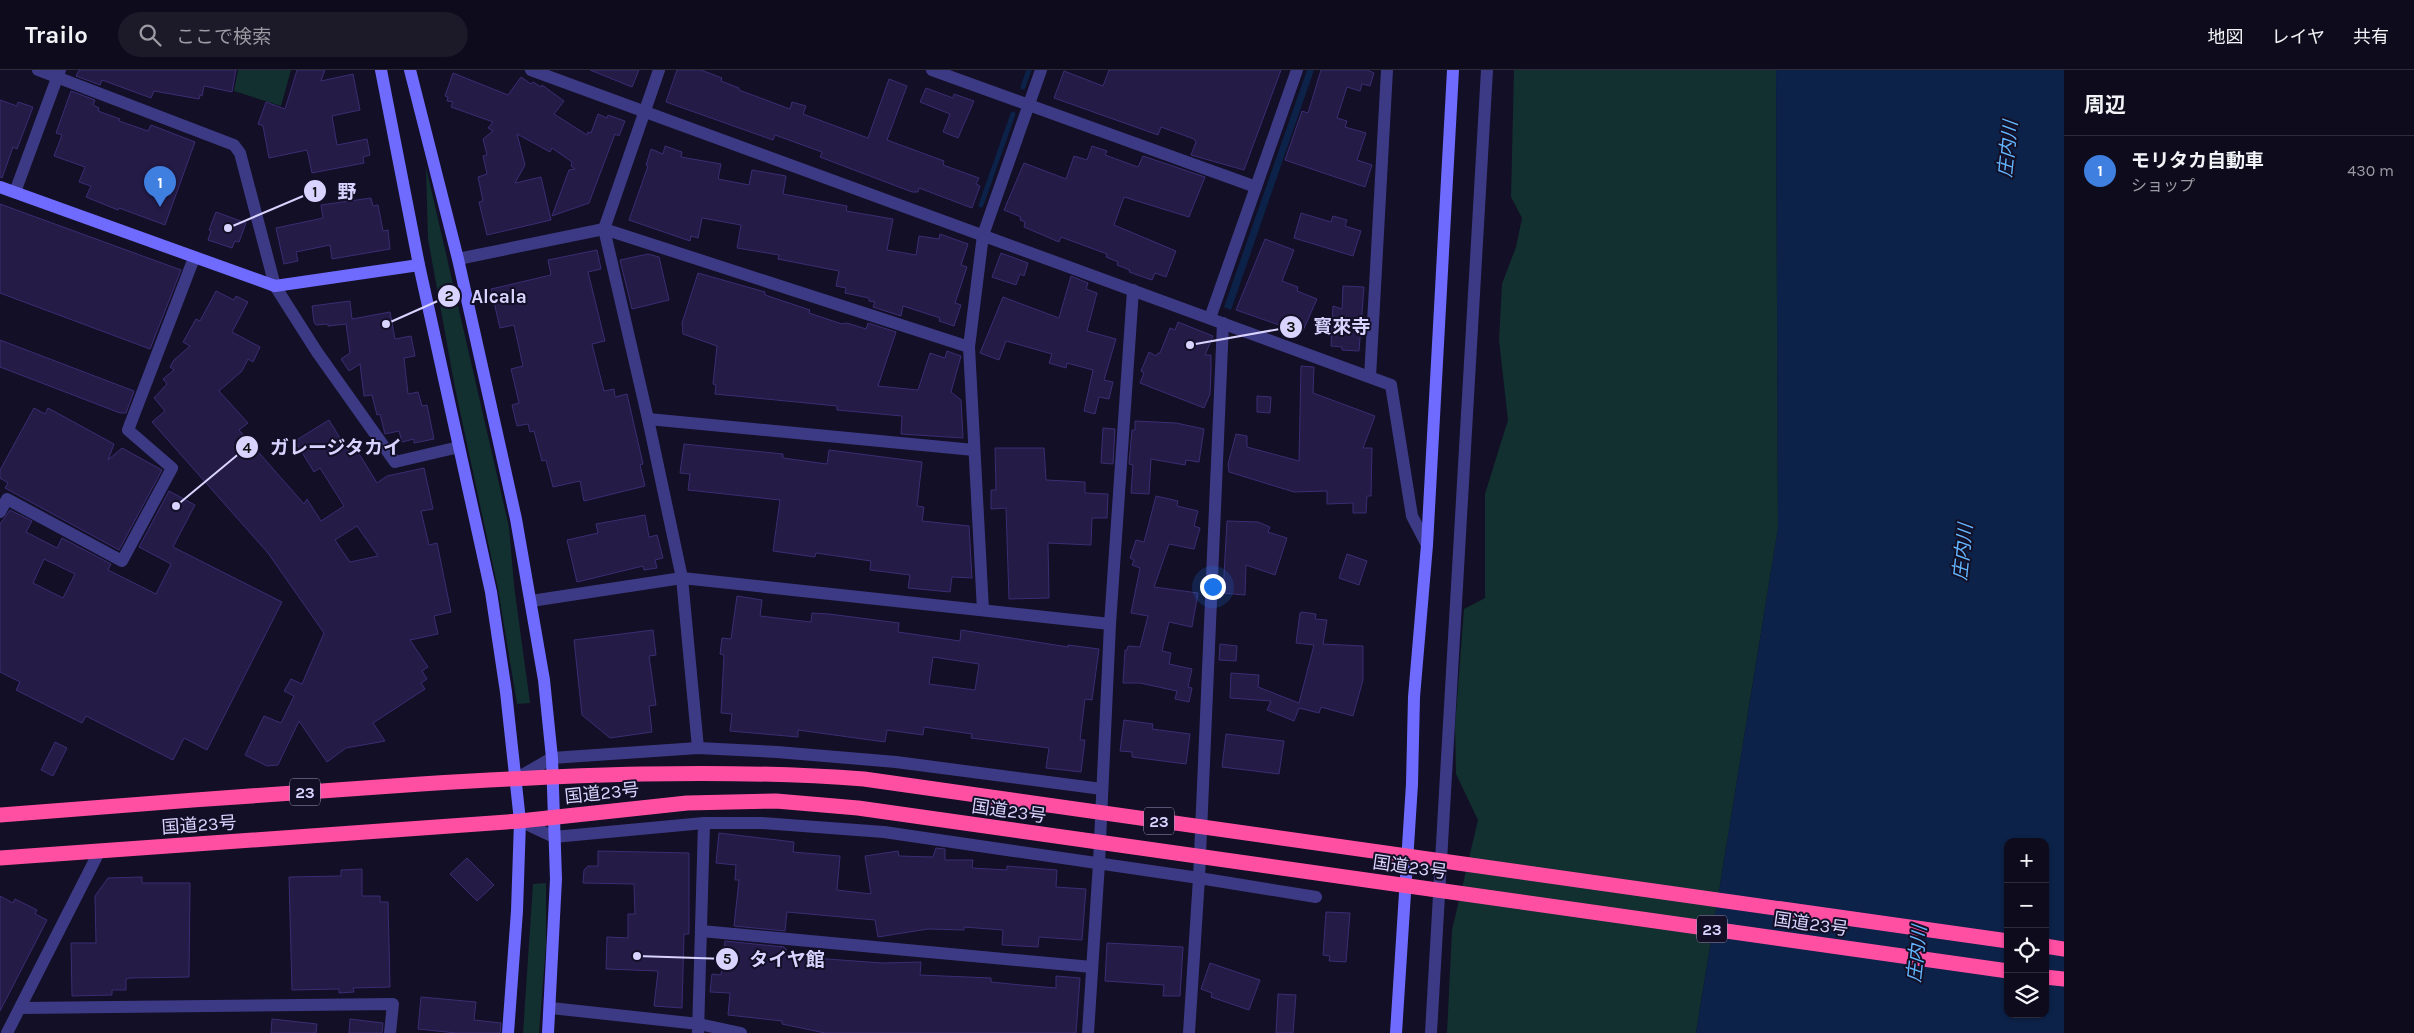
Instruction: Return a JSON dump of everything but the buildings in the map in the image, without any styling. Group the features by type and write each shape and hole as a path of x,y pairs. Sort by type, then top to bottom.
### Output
{"highway":[{"name":"国道23号","path":"0,815 552,776 783,773 864,779 2004,940"},
{"name":"国道23号","path":"0,858 520,821 688,803 776,801 858,808 2004,970"},
{"path":"2049,947 2064,949"},
{"path":"2049,977 2064,979"}],"street":[{"path":"38,70 59,74 234,144 240,153 275,286 317,352 395,462 459,447"},
{"path":"381,70 419,265 491,592 517,778 520,821 517,911 508,1033"},
{"path":"410,70 458,259 516,519 544,680 552,758 556,879 551,1008 548,1033"},
{"path":"531,70 1391,385 1412,516 1427,545"},
{"path":"659,70 604,229 682,578 698,748"},
{"path":"932,70 1256,187"},
{"path":"983,610 969,347 983,235 1041,70"},
{"path":"1210,318 1297,70"},
{"path":"1370,377 1387,70"},
{"path":"1396,1033 1413,856 1414,697 1427,545 1453,70"},
{"path":"1431,1033 1487,70"},
{"path":"15,192 59,74"},
{"path":"0,187 275,286 419,265"},
{"path":"458,259 604,229 969,347"},
{"path":"0,512 7,498 122,561 172,468 128,430 194,258"},
{"path":"1088,1033 1099,863 1110,624 1133,290"},
{"path":"1189,1033 1198,878 1223,323"},
{"path":"648,419 974,450"},
{"path":"531,601 682,578 1110,624"},
{"path":"517,778 552,758 698,748 777,752 896,762 1102,789"},
{"path":"520,821 554,837 704,823 761,823 884,832 1316,897"},
{"path":"698,1028 704,823"},
{"path":"7,1033 100,850"},
{"path":"701,931 1092,967"},
{"path":"20,1008 393,1004 390,1033"},
{"path":"551,1008 741,1033"}],"green space":[{"path":"238,70 291,70 281,106 234,91"},
{"path":"1514,70 1776,70 1778,528 1696,1033 1447,1033 1452,930 1478,820 1456,774 1455,726 1464,609 1485,598 1485,494 1508,420 1499,340 1502,284 1516,247 1522,218 1511,197"},
{"path":"426,167 509,527 514,585 530,703 517,704 498,589 455,388 428,239"},
{"path":"546,883 546,945 539,1033 523,1033 533,884"}],"water":[{"path":"1307,70 1314,70 1231,310 1224,307"},
{"name":"庄内川","path":"1776,70 2064,70 2064,1033 1696,1033 1778,528"}],"waterway":[{"path":"1023,87 1029,70"},
{"path":"981,205 1013,114"}],"place":[{"name":"モリタカ自動車","path":"160,207"},
{"name":"野","path":"228,228"},
{"name":"Alcala","path":"386,324"},
{"name":"寳來寺","path":"1190,345"},
{"name":"ガレージタカイ","path":"176,506"},
{"name":"タイヤ館","path":"637,956"}]}
